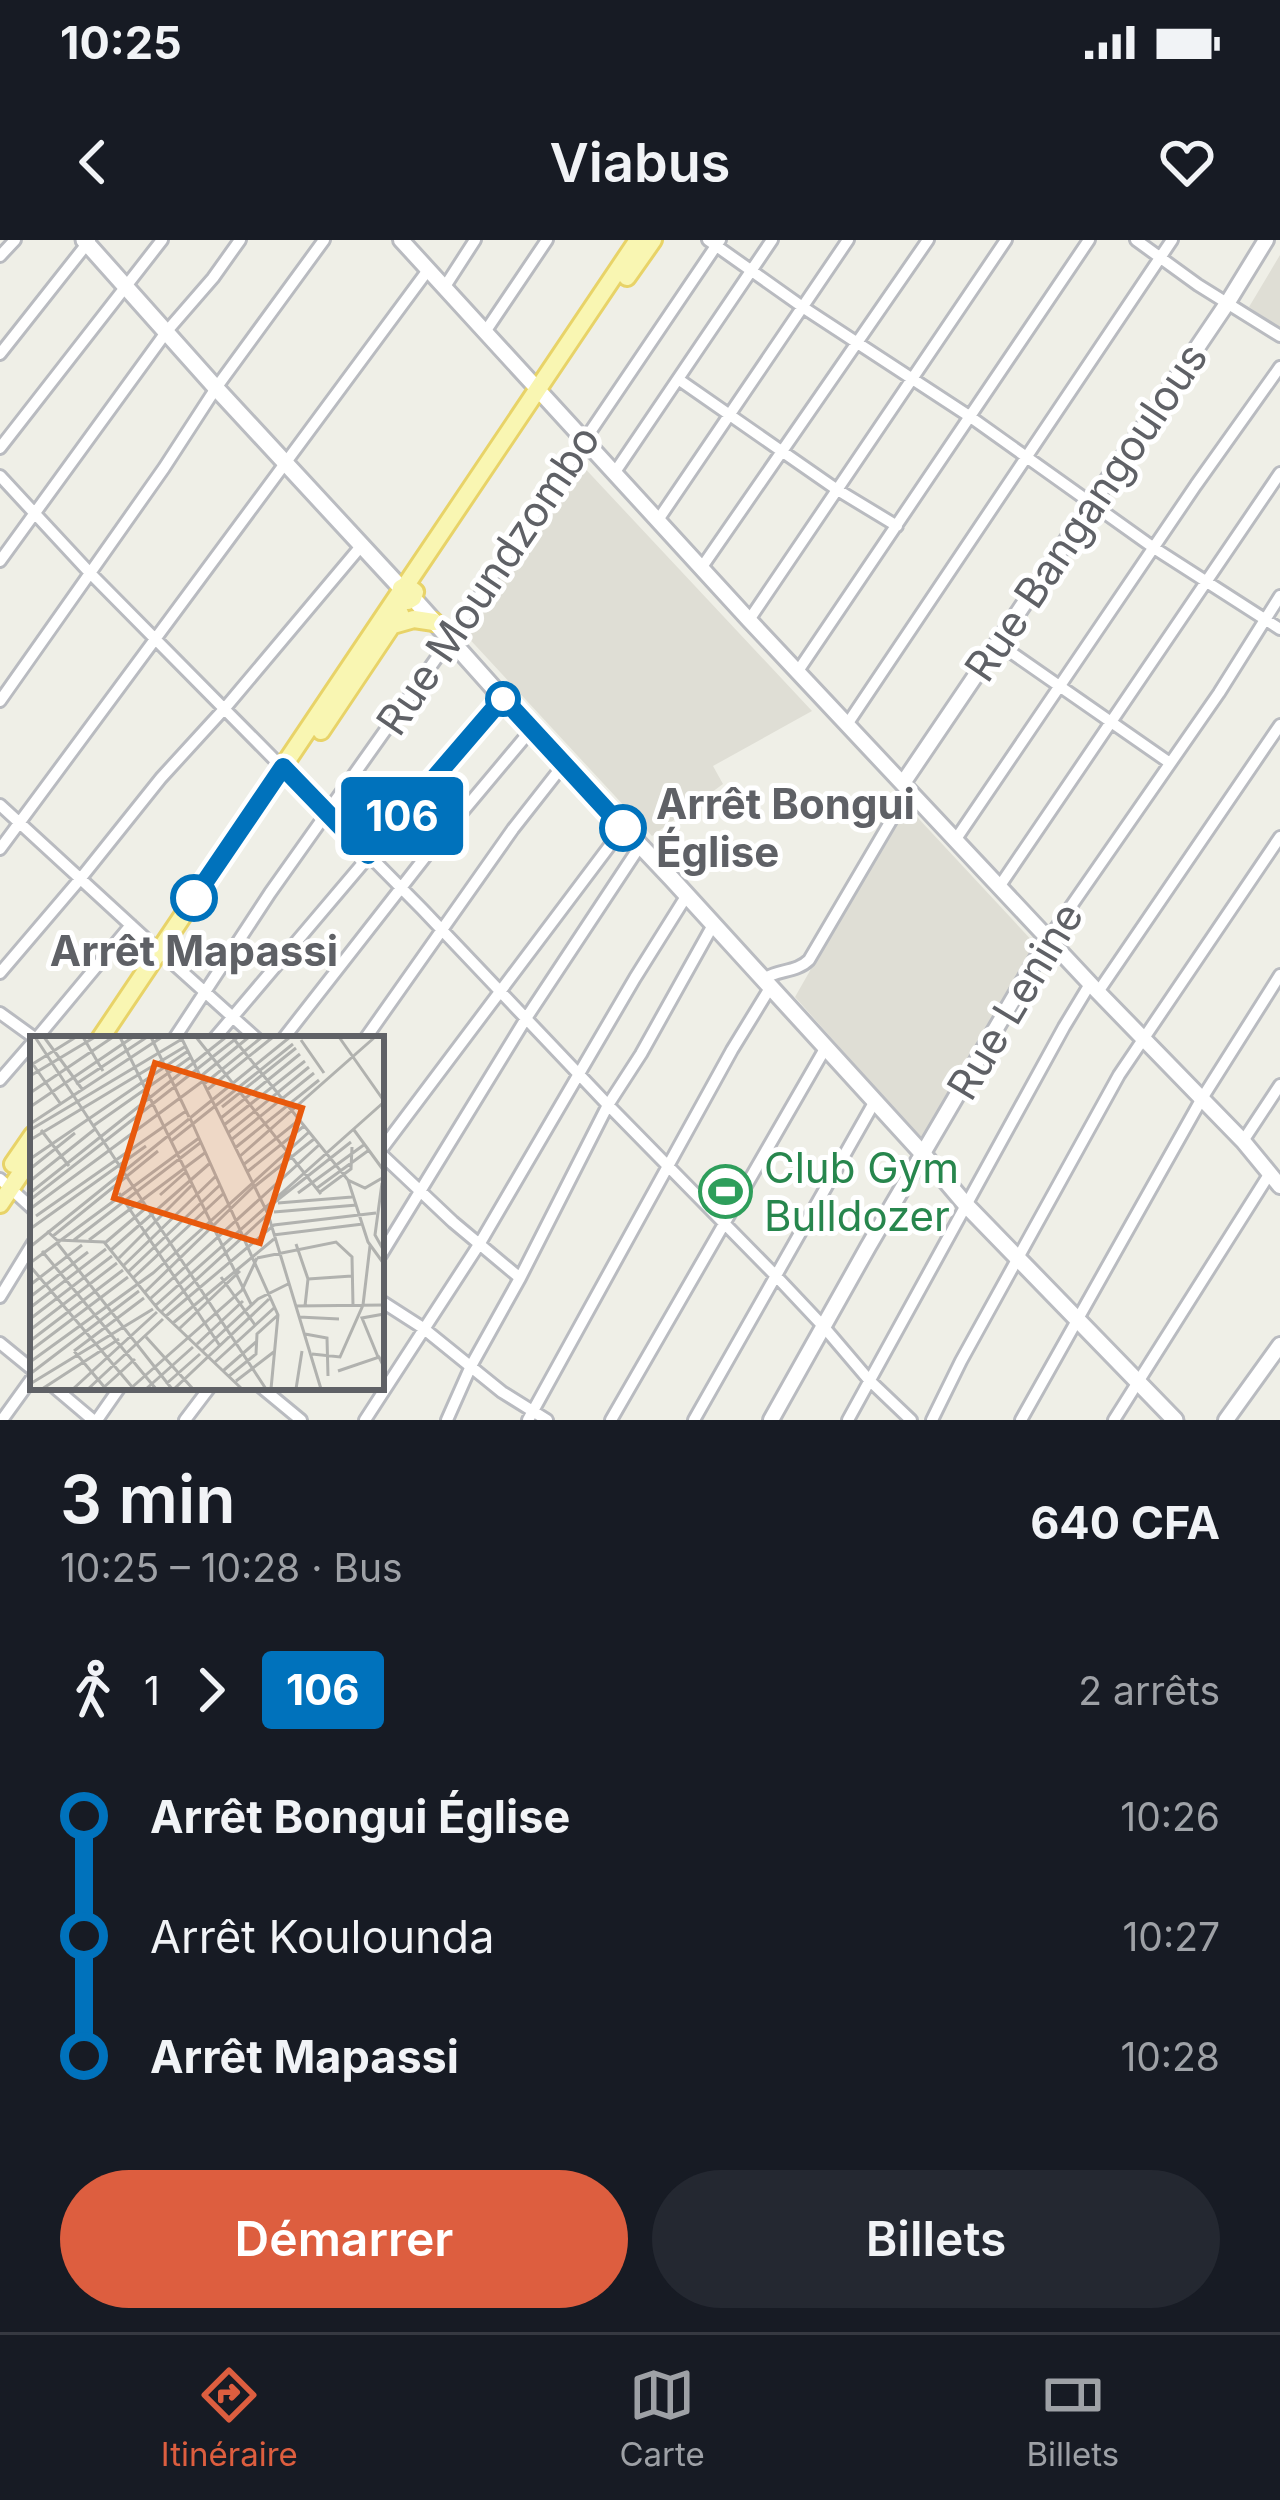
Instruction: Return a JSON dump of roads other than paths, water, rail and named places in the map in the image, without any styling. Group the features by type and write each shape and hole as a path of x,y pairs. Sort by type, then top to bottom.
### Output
{"main road":[{"path":"113,1036 198,900 407,593 638,240"},
{"path":"541,391 653,240"},
{"path":"87,241 216,388 687,895 967,1206 1175,1420"},
{"path":"287,771 393,625 407,593"},
{"path":"393,625 414,619 434,622"},
{"path":"102,1036 163,954"},
{"path":"0,1204 3,1183 30,1141"},
{"path":"3,1183 30,1158"}],"street":[{"path":"0,256 15,240"},
{"path":"0,448 162,240"},
{"path":"0,561 167,331 240,240"},
{"path":"0,701 324,240"},
{"path":"401,240 749,620 1275,1180 1114,1420"},
{"path":"444,288 475,240"},
{"path":"485,332 547,240"},
{"path":"616,472 772,240"},
{"path":"658,520 848,240"},
{"path":"703,567 928,240"},
{"path":"749,620 1006,240"},
{"path":"798,670 1089,240"},
{"path":"1136,240 1280,336"},
{"path":"848,723 1172,240"},
{"name":"Rue Bangangoulous","path":"906,786 1266,240"},
{"path":"0,354 87,241"},
{"path":"714,242 1154,548 1280,629"},
{"name":"Rue Moundzombo","path":"176,1036 326,812 450,639 714,242"},
{"path":"0,849 428,270"},
{"path":"956,839 1280,367"},
{"path":"678,379 897,526"},
{"path":"999,887 1280,473"},
{"path":"0,476 911,1420"},
{"path":"0,973 362,545"},
{"name":"Rue Lenine","path":"771,1420 1048,938 1219,693 1280,596"},
{"path":"999,644 1170,763"},
{"path":"216,1036 503,698"},
{"path":"848,1420 1064,1027 1280,724"},
{"path":"285,1036 531,730"},
{"path":"366,1036 564,764"},
{"path":"530,1416 766,984 778,970 797,968 809,960 906,786"},
{"path":"0,805 253,1036"},
{"path":"384,1148 623,828"},
{"path":"932,1420 1119,1075 1280,837"},
{"path":"384,1250 525,1020 640,846"},
{"path":"384,1390 480,1244 687,895"},
{"path":"38,1036 130,925"},
{"path":"447,1420 608,1105 713,926"},
{"path":"1022,1420 1201,1100 1280,975"},
{"path":"0,1013 30,1036"},
{"path":"0,1080 30,1046"},
{"path":"611,1420 826,1047"},
{"path":"1243,1141 1280,1084"},
{"path":"694,1420 875,1101"},
{"path":"384,1155 520,1278"},
{"path":"3,1183 30,1206"},
{"path":"0,1297 30,1248"},
{"path":"384,1303 423,1328 530,1416 547,1420"},
{"path":"0,1343 30,1371"},
{"path":"1226,1420 1280,1345"},
{"path":"2,1420 30,1378"},
{"path":"57,1390 95,1420 117,1390"},
{"path":"185,1420 208,1390"},
{"path":"264,1390 286,1416 301,1420"},
{"path":"365,1420 384,1390"}],"place":[{"name":"Arrêt Bongui Église","path":"623,828"},
{"name":"Arrêt Mapassi","path":"194,898"},
{"name":"Club Gym Bulldozer","path":"725,1192"}]}
